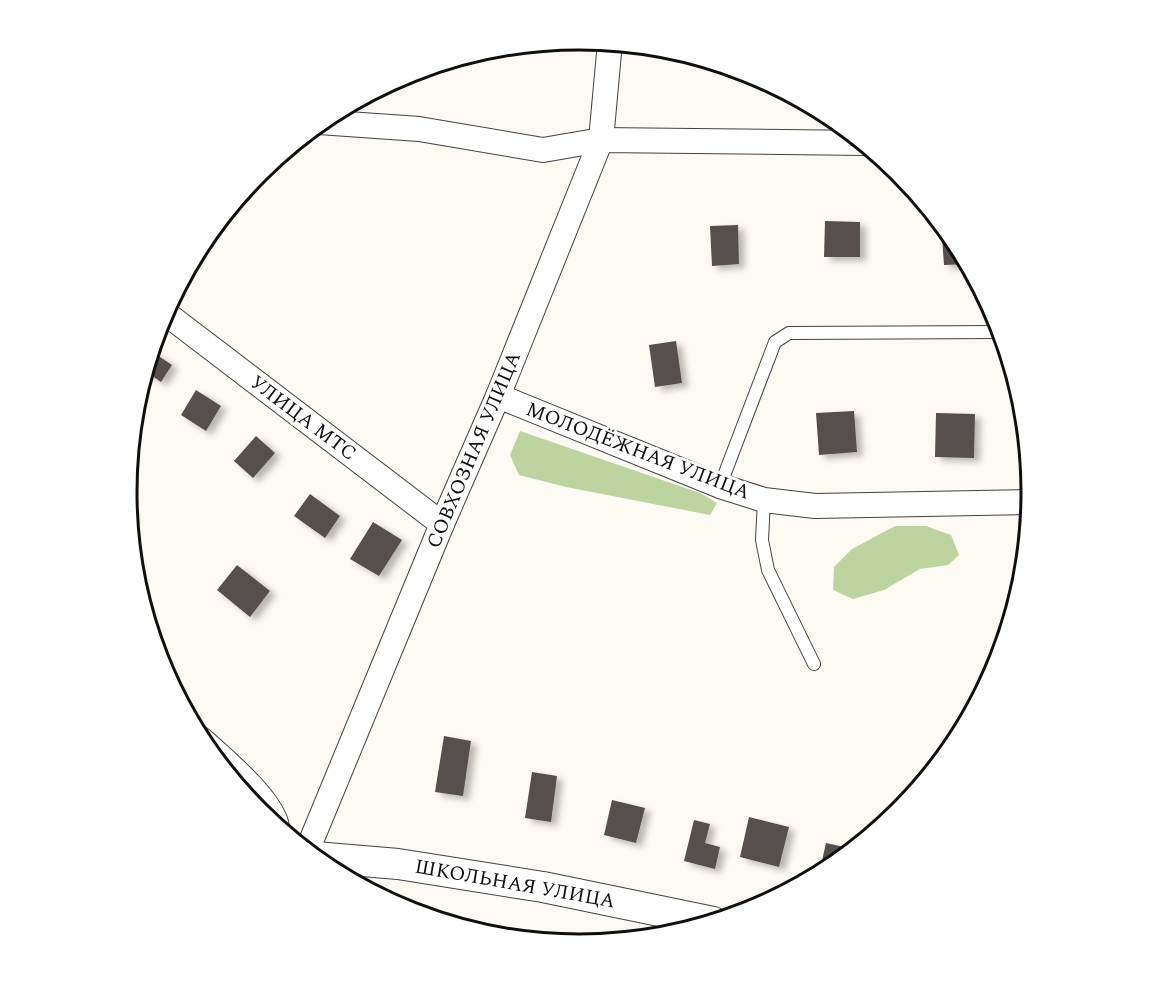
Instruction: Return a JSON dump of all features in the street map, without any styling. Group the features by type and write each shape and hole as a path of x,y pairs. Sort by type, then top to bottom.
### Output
{"street":[{"name":"СОВХОЗНАЯ УЛИЦА","path":"311,842 442,524 498,396 601,140 609,50"},
{"path":"335,123 419,129 543,150 601,140 848,141"},
{"name":"УЛИЦА МТС","path":"173,319 442,524"},
{"name":"МОЛОДЁЖНАЯ УЛИЦА","path":"498,396 720,486 764,500 815,506 1021,502"},
{"path":"235,769 267,805"},
{"name":"ШКОЛЬНАЯ УЛИЦА","path":"332,858 398,864 543,887 695,917"}],"lane":[{"path":"720,486 775,342 789,333 991,332"},
{"path":"764,500 762,540 768,570 814,664"}],"green space":[{"path":"520,431 700,493 717,503 710,515 566,487 519,475 510,455"},
{"path":"895,526 926,526 951,535 959,555 948,565 920,569 884,590 853,599 833,590 834,567 852,549"}],"building":[{"path":"825,221 860,222 860,257 824,257"},
{"path":"738,225 739,264 712,266 710,226"},
{"path":"942,239 958,264 944,265"},
{"path":"676,341 682,383 655,387 649,345"},
{"path":"158,356 172,365 161,382 152,376"},
{"path":"196,390 221,406 206,431 181,415"},
{"path":"854,411 857,452 819,455 816,413"},
{"path":"936,413 975,414 974,458 935,457"},
{"path":"256,436 275,453 253,478 234,461"},
{"path":"310,494 340,516 325,538 294,516"},
{"path":"373,522 402,540 379,576 350,559"},
{"path":"237,565 270,591 250,617 217,590"},
{"path":"444,736 471,741 463,796 435,792"},
{"path":"532,772 557,776 551,822 525,818"},
{"path":"612,800 645,808 636,843 604,835"},
{"path":"749,817 789,827 779,867 740,857"},
{"path":"694,820 710,824 705,843 720,847 715,869 684,861"},
{"path":"826,843 842,847 825,859 822,861"}]}
